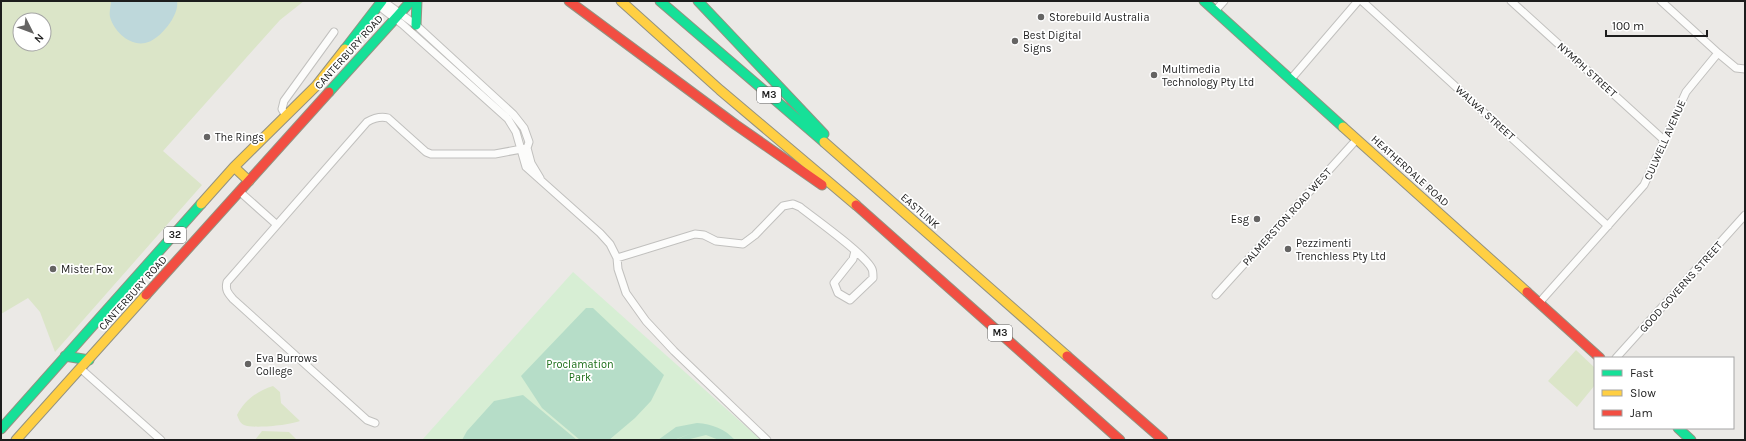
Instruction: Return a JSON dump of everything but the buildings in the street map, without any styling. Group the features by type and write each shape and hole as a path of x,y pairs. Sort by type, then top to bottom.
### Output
{"main road":[{"name":"CANTERBURY ROAD","path":"16,440 411,1"},
{"path":"416,25 417,1"},
{"path":"569,1 729,120 880,226"},
{"name":"M3","path":"621,1 720,90 880,226 1120,440"},
{"name":"EASTLINK","path":"660,1 878,189 1163,440"},
{"path":"698,1 878,189"},
{"name":"HEATHERDALE ROAD","path":"1204,1 1599,357"},
{"name":"CANTERBURY ROAD","path":"1,429 234,167 316,86 381,2"},
{"path":"234,167 249,181"},
{"path":"65,356 89,360"},
{"path":"1679,429 1691,440"}],"street":[{"path":"1215,11 1224,1"},
{"path":"1291,79 1358,1"},
{"name":"WALWA STREET","path":"1362,1 1608,226"},
{"name":"NYMPH STREET","path":"1511,1 1664,140"},
{"path":"1661,1 1736,68 1745,69"},
{"path":"381,2 398,15 508,119 542,182 600,233 610,244 617,258 618,269 626,293 646,321 767,440"},
{"path":"375,423 367,420 227,293 226,282 367,122 376,118 388,118 426,152 431,154 495,154 524,148 529,142 524,128 513,114 416,25 398,15"},
{"name":"CANTERBURY ROAD","path":"286,116 282,109 284,101 334,32"},
{"name":"CULWELL AVENUE","path":"1539,302 1644,185 1686,92 1718,53"},
{"name":"PALMERSTON ROAD WEST","path":"1216,295 1357,139"},
{"path":"239,191 276,224"},
{"path":"617,258 695,234 704,235 716,240 743,244 755,235 783,206 793,204 800,208 855,251 866,260 873,270 873,278 857,295 850,300 838,293 834,283 853,259 855,251"},
{"name":"GOOD GOVERNS STREET","path":"1617,357 1745,215"},
{"path":"81,369 161,440"}],"green space":[{"path":"1,1 304,1 280,20 163,151 202,185 55,352 40,312 28,298 1,314"},
{"name":"Proclamation Park","path":"573,272 761,440 422,440"},
{"path":"586,308 593,308 664,375 651,401 635,418 609,440 580,440 542,408 521,376"},
{"path":"1576,350 1594,367 1594,386 1577,407 1548,381"},
{"path":"273,386 280,392 281,403 300,421 263,427 244,425 239,420 237,415 240,410 257,393"},
{"path":"523,395 577,440 462,440 467,431 494,401"},
{"path":"697,423 718,428 735,440 719,440 706,435 686,440 675,440 692,433 674,440 658,440 676,427"},
{"path":"262,431 289,432 297,440 255,440"}],"water":[{"path":"111,1 177,1 177,7 172,20 162,33 151,41 139,43 128,40 115,27 110,17"}],"traffic: fast":[{"path":"345,49 382,1"},
{"path":"329,92 411,1"},
{"path":"416,25 417,1"},
{"path":"660,1 824,142"},
{"path":"698,1 824,134"},
{"path":"1204,1 1343,127"},
{"path":"1,429 201,204"},
{"path":"65,356 89,360"},
{"path":"1679,429 1691,440"}],"traffic: slow":[{"path":"621,1 720,90 856,205"},
{"path":"201,204 234,167 316,86 345,49"},
{"path":"1343,127 1527,292"},
{"path":"824,142 1067,356"},
{"path":"234,167 249,181"},
{"path":"16,440 146,295"}],"traffic: jam":[{"path":"569,1 736,125 822,185"},
{"path":"146,295 329,92"},
{"path":"856,205 1120,440"},
{"path":"1527,292 1599,357"},
{"path":"1067,356 1163,440"}],"place":[{"name":"Storebuild Australia","path":"1041,17"},
{"name":"Best Digital Signs","path":"1015,41"},
{"name":"Multimedia Technology Pty Ltd","path":"1154,75"},
{"name":"The Rings","path":"207,137"},
{"name":"Esg","path":"1257,219"},
{"name":"Pezzimenti Trenchless Pty Ltd","path":"1288,249"},
{"name":"Mister Fox","path":"53,269"},
{"name":"Eva Burrows College","path":"248,364"}]}
